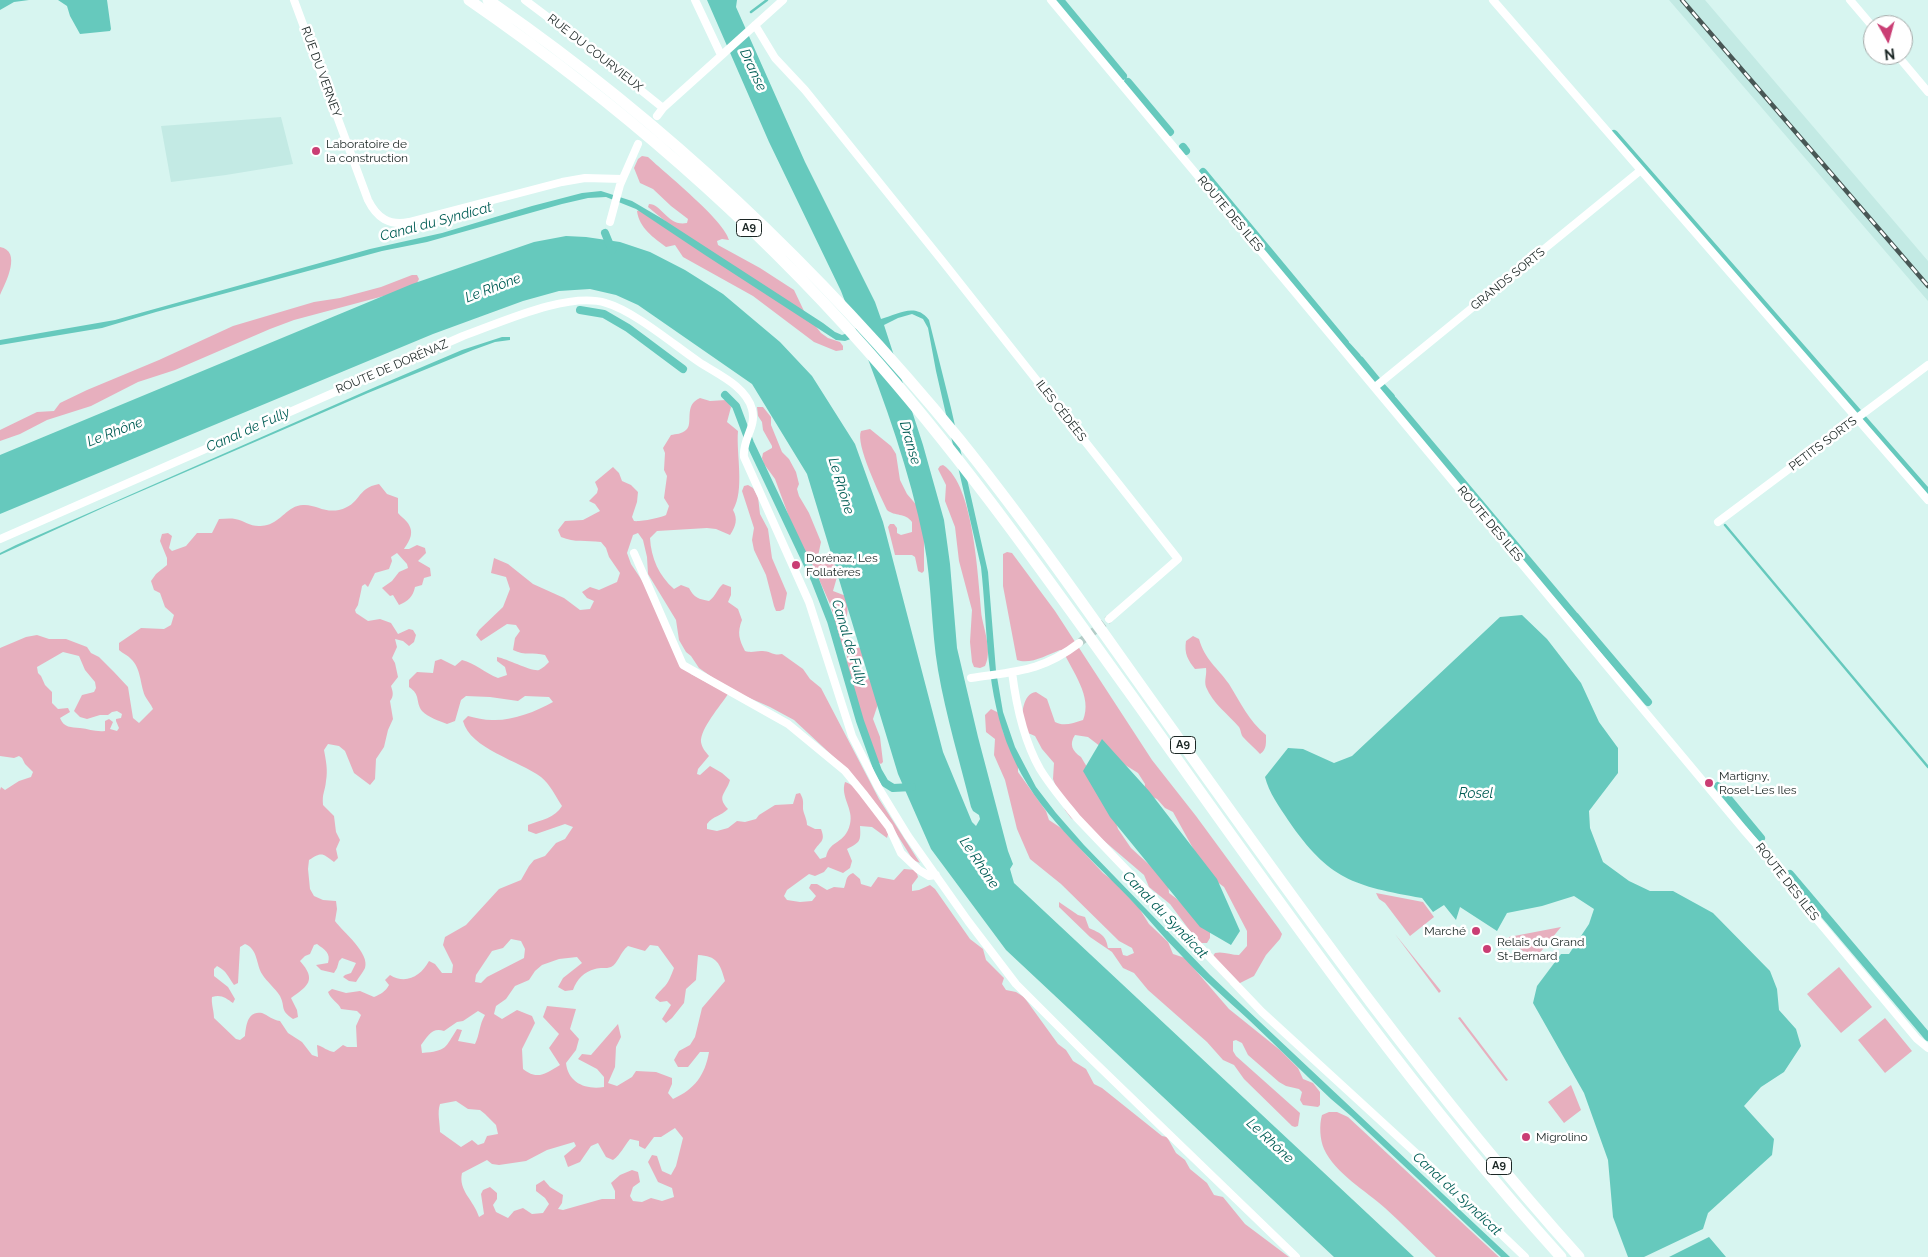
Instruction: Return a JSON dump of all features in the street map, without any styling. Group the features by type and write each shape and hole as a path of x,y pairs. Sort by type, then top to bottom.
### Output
{"highway":[{"name":"A9","path":"469,0 553,61 651,140 749,228 841,321 931,426 987,496 1352,1002 1473,1156 1561,1257"},
{"name":"A9","path":"488,0 564,56 651,125 730,195 826,289 886,354 941,418 1002,494 1296,903 1388,1027 1486,1150 1579,1257"}],"street":[{"name":"RUE DU VERNEY","path":"294,0 368,200 374,211 385,221 399,224 409,222 573,180 622,179"},
{"name":"RUE DU COURVIEUX","path":"525,0 663,108"},
{"path":"695,0 723,53"},
{"path":"657,116 663,108 783,0"},
{"name":"ROUTE DES ILES","path":"1051,0 1743,829 1786,878 1793,891 1875,990 1917,1039 1928,1048"},
{"path":"1494,0 1928,500"},
{"path":"1850,0 1863,15"},
{"name":"ILES CÉDÉES","path":"752,28 775,58 805,90 944,263 1178,559 1109,619"},
{"path":"1905,65 1928,92"},
{"path":"610,222 619,187 638,144"},
{"name":"GRANDS SORTS","path":"1375,388 1641,170"},
{"name":"ROUTE DE DORÉNAZ","path":"0,539 436,347 534,310 558,304 596,301 607,303 648,326 737,388 747,399 752,408 752,428 744,446 746,462 815,616 852,736 878,787 908,836 936,875"},
{"name":"PETITS SORTS","path":"1718,522 1928,365"},
{"path":"634,553 683,665 788,724 845,772 863,792 889,827 901,853 919,870 929,876 936,875 1016,984 1296,1257"},
{"path":"976,678 1009,673 1049,662 1063,655 1079,643"},
{"path":"1009,673 1026,735 1039,767 1056,793 1078,818 1239,989 1525,1257"}],"shaded area":[{"path":"1669,0 1705,0 1928,261 1928,301"},
{"path":"281,117 293,164 171,182 161,126"},
{"path":"642,156 648,157 717,221 729,240 722,239 717,241 718,245 760,268 794,290 804,311 821,333 828,338 840,342 843,350 836,351 814,342 753,296 683,257 675,245 666,247 648,232 641,223 637,211 640,210 658,223 662,224 665,221 648,207 649,204 654,205 675,222 687,223 688,219 653,189 640,183 634,168 638,159"},
{"path":"0,247 7,250 11,261 0,295"},
{"path":"412,275 417,275 419,279 415,287 294,320 175,370 138,382 91,406 47,420 20,434 0,441 0,430 37,412 54,411 60,403 87,390 233,326 314,302 340,298 381,287"},
{"path":"700,398 710,401 726,400 731,407 727,422 738,431 739,492 733,510 736,522 730,535 716,529 707,528 657,531 650,538 652,553 657,566 664,578 674,589 681,585 689,588 697,598 702,600 709,601 723,584 731,587 731,595 728,602 738,609 742,620 739,636 745,651 764,651 782,654 803,669 810,679 821,688 879,799 920,863 913,860 884,814 851,773 794,720 729,689 699,668 679,640 676,620 648,574 643,540 638,533 633,535 627,553 631,564 661,609 691,674 728,694 707,724 701,742 709,756 698,769 697,774 700,775 710,766 730,780 722,798 724,805 728,809 709,821 707,829 717,831 728,828 737,821 745,822 756,819 775,805 793,804 796,794 800,793 803,799 803,809 807,825 815,829 821,829 822,841 814,851 820,859 826,857 831,847 848,831 851,819 844,787 845,782 851,784 869,803 889,831 887,838 872,827 860,826 859,841 847,849 852,861 850,868 843,873 828,867 824,872 815,876 809,874 787,890 784,896 787,900 812,901 816,896 809,888 811,884 817,884 827,890 834,887 844,888 847,877 853,873 860,879 861,884 871,887 878,877 894,880 904,869 916,870 918,877 912,885 912,891 930,885 935,889 970,939 983,949 986,960 1004,978 1002,984 1006,990 1016,992 1024,997 1058,1044 1066,1050 1073,1061 1086,1069 1094,1084 1102,1088 1162,1136 1167,1137 1176,1153 1185,1160 1190,1169 1207,1183 1214,1195 1223,1197 1245,1224 1289,1257 0,1257 0,790 1,787 5,790 19,781 31,777 33,772 19,756 14,758 0,756 0,648 26,637 37,635 49,639 66,639 87,647 91,653 99,657 128,687 133,718 139,723 153,709 143,691 137,667 130,658 119,650 119,643 141,628 164,629 171,625 174,615 165,607 160,593 154,590 151,581 167,565 167,558 160,541 162,534 168,533 172,536 169,548 172,551 186,546 197,533 212,533 219,519 235,519 262,526 272,523 297,506 307,505 334,511 339,510 346,508 355,501 366,489 379,484 387,494 398,498 398,513 411,529 410,539 404,549 417,545 425,548 426,553 418,561 430,568 431,576 424,578 422,585 415,587 410,598 399,605 393,595 390,596 382,588 392,581 399,572 408,568 407,564 397,553 391,557 392,561 389,569 375,573 368,587 365,584 362,586 355,610 356,613 368,621 380,619 391,623 398,634 409,629 413,630 416,635 414,642 409,646 403,641 395,639 397,647 392,658 398,677 391,686 393,694 390,701 393,719 384,747 376,759 375,779 370,785 354,773 345,751 339,746 328,744 324,750 327,773 323,805 334,816 336,832 340,840 336,849 338,858 334,862 324,855 317,856 309,860 308,869 310,889 314,896 323,900 336,901 335,921 360,949 364,956 365,968 356,982 349,981 343,977 351,973 356,963 342,958 334,973 321,970 316,965 328,963 329,957 323,948 317,944 314,945 310,954 300,961 309,978 306,986 291,998 298,1017 293,1019 286,1013 280,996 262,974 255,953 249,946 245,944 240,947 238,983 234,985 225,972 217,966 214,969 214,976 228,987 235,999 233,1003 221,996 212,997 214,1018 236,1039 240,1040 245,1036 248,1020 253,1014 262,1013 280,1021 288,1033 302,1042 312,1055 318,1057 317,1045 334,1052 343,1045 357,1047 356,1026 361,1015 357,1011 341,1009 328,992 332,989 346,993 360,991 374,997 383,992 389,985 385,980 390,975 396,978 407,979 422,971 429,961 435,964 442,973 452,973 453,965 443,945 445,937 466,925 499,889 521,880 534,860 545,856 556,843 565,839 573,827 565,824 536,834 528,831 528,825 552,816 562,806 541,777 485,747 468,731 463,721 468,716 492,720 515,717 553,702 549,697 525,696 518,701 466,696 461,700 455,721 447,724 430,717 422,711 417,695 409,687 409,680 417,672 433,673 435,661 441,659 455,666 462,660 467,661 498,678 507,675 505,667 497,661 497,657 536,670 547,664 549,662 545,655 521,653 513,650 515,638 520,631 516,625 507,624 481,641 476,635 503,607 510,589 506,577 491,573 494,558 508,564 533,584 564,598 580,610 590,609 594,601 587,598 582,592 590,587 599,590 617,582 620,573 601,542 566,539 561,537 558,530 565,521 583,520 600,511 595,504 589,501 597,493 598,489 595,482 613,467 619,473 622,481 631,485 638,492 632,517 634,521 650,520 666,515 669,506 664,498 667,476 664,470 665,453 663,448 671,435 679,434 686,430 689,423 690,410 695,401","holes":["63,652 79,656 85,670 95,682 96,688 94,692 82,695 74,711 80,717 87,719 108,715 117,711 122,714 121,718 116,719 119,728 117,731 110,729 113,722 109,719 105,721 105,731 71,727 64,724 60,718 70,712 68,708 58,709 52,703 52,692 45,685 38,673 37,667","511,939 521,941 525,949 524,958 487,977 481,983 475,982 476,975 492,951 503,948","650,945 658,946 674,968 667,984 655,998 660,1002 667,1001 671,1005 662,1019 666,1023 684,1003 686,989 696,980 698,955 714,959 721,969 725,981 702,1008 695,1037 690,1045 679,1051 674,1060 678,1067 688,1067 700,1052 709,1052 705,1068 693,1086 673,1099 668,1093 672,1084 672,1078 656,1072 636,1071 632,1077 617,1086 608,1083 615,1067 616,1047 621,1037 618,1024 591,1055 582,1054 578,1059 597,1069 604,1077 604,1087 597,1088 579,1084 570,1076 566,1063 576,1050 579,1039 570,1029 576,1009 547,1006 543,1017 559,1034 549,1048 560,1065 538,1075 533,1075 523,1069 522,1049 535,1023 532,1016 517,1010 502,1019 494,1014 496,1006 506,999 515,986 529,980 542,965 559,959 577,957 582,963 563,978 558,987 565,991 573,990 584,974 597,968 609,968 628,946 645,951","478,1011 485,1015 475,1044 458,1041 462,1030 457,1029 441,1050 422,1053 421,1045 433,1031 444,1031 457,1022 463,1021","456,1101 468,1109 480,1110 496,1125 498,1134 487,1136 484,1143 478,1145 472,1140 461,1147 440,1132 440,1104","675,1128 683,1138 676,1166 671,1175 662,1171 657,1156 652,1155 648,1162 658,1182 672,1188 674,1197 662,1201 651,1198 642,1202 633,1201 630,1196 633,1187 640,1182 638,1172 632,1170 620,1175 611,1183 615,1191 615,1199 602,1199 563,1210 558,1209 562,1203 563,1195 550,1187 544,1180 536,1185 536,1191 549,1204 543,1213 532,1214 523,1208 514,1211 508,1218 496,1212 493,1205 497,1199 497,1193 490,1187 483,1190 481,1194 484,1214 479,1217 462,1185 462,1173 487,1160 492,1164 499,1165 526,1161 547,1150 574,1142 576,1146 564,1156 568,1167 580,1162 591,1146 598,1143 606,1157 613,1160 630,1139 639,1141 639,1146 645,1149 654,1137 661,1137"]},
{"path":"757,407 763,407 771,417 771,425 782,452 789,459 796,472 799,496 809,513 821,542 818,556 838,564 839,570 833,591 846,596 845,642 850,647 865,648 866,654 860,664 863,671 875,681 880,698 873,719 880,737 883,762 881,764 874,760 849,679 845,672 847,656 841,643 830,604 813,566 795,533 775,479 764,464 763,453 772,448 772,446 763,430"},
{"path":"870,429 891,446 896,454 900,480 907,494 919,508 924,533 924,571 922,573 918,571 915,557 912,555 895,555 888,527 890,524 894,524 897,528 897,533 901,535 912,532 912,522 906,517 887,510 879,493 869,470 860,438 861,431"},
{"path":"943,465 954,476 962,492 973,536 982,618 988,649 985,666 980,668 974,667 972,662 970,642 972,610 959,561 955,527 945,501 946,485 938,469"},
{"path":"748,485 753,488 758,497 760,514 768,529 772,558 787,593 784,609 780,611 776,611 766,575 754,550 752,540 754,528 742,491 744,486"},
{"path":"1007,552 1012,553 1055,611 1152,760 1196,816 1282,934 1266,955 1254,976 1240,983 1230,984 1216,969 1213,956 1215,953 1239,955 1247,946 1247,931 1224,887 1216,881 1200,861 1173,812 1165,808 1157,799 1144,793 1145,784 1138,773 1088,737 1075,735 1072,747 1081,757 1112,809 1118,829 1131,848 1168,882 1169,893 1210,931 1210,938 1207,943 1199,943 1170,904 1149,887 1144,875 1103,840 1071,818 1065,810 1053,779 1054,763 1042,749 1035,736 1021,730 1020,726 1026,700 1028,696 1036,692 1047,699 1055,722 1065,724 1083,720 1085,702 1083,693 1063,651 1060,650 1033,660 1017,660 1003,586 1003,554"},
{"path":"1193,636 1199,639 1208,658 1229,684 1250,717 1266,735 1265,748 1260,754 1243,737 1239,727 1209,693 1205,684 1206,668 1195,669 1189,660 1186,653 1186,641"},
{"path":"991,709 999,713 1003,732 1018,764 1018,772 1046,811 1049,820 1061,828 1139,908 1149,924 1168,942 1173,954 1185,958 1229,1009 1280,1050 1298,1068 1303,1079 1313,1083 1320,1092 1320,1105 1318,1107 1303,1105 1300,1100 1302,1092 1299,1089 1279,1082 1248,1055 1242,1043 1236,1040 1233,1041 1233,1051 1236,1056 1300,1113 1298,1126 1292,1126 1244,1079 1234,1065 1223,1060 1207,1042 1148,990 1134,973 1123,968 1112,952 1090,937 1059,907 1059,902 1078,915 1085,917 1089,928 1102,935 1106,940 1108,948 1121,948 1123,955 1127,956 1134,953 1132,948 1119,941 1061,884 1030,859 1017,829 1005,780 994,755 995,739 986,732 985,715"},
{"path":"1376,893 1423,902 1434,917 1410,936"},
{"path":"1561,927 1534,960 1508,939 1509,937"},
{"path":"1395,934 1441,991 1439,993"},
{"path":"1839,967 1872,1007 1841,1033 1807,994"},
{"path":"1460,1017 1508,1080 1506,1081 1458,1018"},
{"path":"1885,1018 1912,1051 1885,1073 1858,1040"},
{"path":"1571,1085 1581,1110 1564,1123 1548,1102"},
{"path":"1329,1112 1337,1112 1348,1117 1499,1257 1436,1257 1385,1208 1343,1174 1329,1158 1324,1149 1320,1128 1322,1115"}],"water":[{"path":"0,0 29,0 14,2 0,10"},
{"path":"58,0 107,0 110,31 80,34 67,6"},
{"path":"707,0 737,0 736,7 805,162 875,302 881,319 900,312 913,310 924,315 929,320 988,572 996,671 1003,712 1015,747 1036,787 1084,845 1210,975 1510,1257 1501,1257 1197,972 1130,899 1080,849 1034,794 1011,753 996,707 989,661 981,567 928,328 923,319 912,314 884,325 923,445 944,520 950,564 957,648 978,737 1013,864 1010,869 1014,883 1414,1257 1334,1257 1006,950 931,849 898,774 807,474 752,384 638,305 616,295 590,289 559,291 523,301 433,334 0,514 0,455 412,284 534,242 566,236 620,242 650,252 685,270 723,294 780,342 812,376 855,444 883,522 943,752 972,822 976,826 980,819 979,815 971,807 941,687 934,638 927,558 912,490 896,438 859,336 845,341 836,340 636,209 606,197 588,198 427,242 382,251 102,328 0,345 0,340 115,320 370,249 442,233 532,206 582,193 601,191 632,201 661,218 835,332 842,335 856,330 841,291 769,142"},
{"name":"Canal de Fully","path":"502,337 510,337 510,340 495,342 473,350 368,393 107,506 0,555 0,553 16,545 373,388 462,350"},
{"name":"Rosel","path":"1522,615 1547,639 1581,683 1599,722 1618,748 1618,773 1589,811 1590,828 1603,862 1629,881 1650,891 1673,891 1713,913 1770,971 1777,989 1779,1010 1796,1029 1801,1046 1784,1072 1761,1087 1744,1106 1774,1139 1772,1155 1708,1213 1703,1229 1644,1257 1628,1257 1613,1217 1608,1160 1584,1093 1533,1003 1537,986 1561,954 1569,954 1589,924 1594,909 1574,896 1542,906 1507,913 1497,931 1460,907 1456,920 1444,905 1433,912 1422,898 1361,884 1330,868 1317,856 1281,810 1265,777 1288,748 1303,749 1334,763 1352,756 1500,617"},
{"path":"1102,739 1149,791 1217,879 1240,931 1231,945 1200,927 1110,817 1083,771"},
{"path":"1709,1237 1726,1257 1669,1257"}],"waterway":[{"path":"751,12 767,0"},
{"path":"1060,0 1123,76"},
{"path":"1128,82 1170,132"},
{"path":"1614,134 1859,414"},
{"path":"1183,147 1186,151"},
{"path":"1203,172 1345,343"},
{"path":"605,233 612,250"},
{"name":"Canal de Fully","path":"580,310 604,314 628,328 683,369"},
{"path":"1347,346 1357,357"},
{"path":"1360,360 1378,382"},
{"path":"1381,386 1391,397"},
{"name":"Canal de Fully","path":"725,395 736,406 750,443 815,580 831,621 860,721 878,771 885,783 893,788 912,787"},
{"path":"1393,400 1573,614"},
{"path":"1862,418 1928,493"},
{"path":"1725,525 1928,767"},
{"path":"1575,616 1648,702"},
{"path":"1718,786 1761,838"},
{"path":"1790,874 1928,1037"}],"tunnel":[{"path":"1079,643 1109,619"}],"railway":[{"path":"1682,0 1928,286"}],"place":[{"name":"Laboratoire de la construction","path":"316,151"},
{"name":"Dorénaz, Les Follatères","path":"796,565"},
{"name":"Martigny, Rosel-Les Iles","path":"1709,783"},
{"name":"Marché","path":"1476,931"},
{"name":"Relais du Grand St-Bernard","path":"1487,949"},
{"name":"Migrolino","path":"1526,1137"}],"water label":[{"name":"Dranse","path":"753,70"},
{"name":"Canal du Syndicat","path":"436,222"},
{"name":"Le Rhône","path":"493,288"},
{"name":"Le Rhône","path":"115,432"},
{"name":"Dranse","path":"910,443"},
{"name":"Le Rhône","path":"841,486"},
{"name":"Le Rhône","path":"979,863"},
{"name":"Canal du Syndicat","path":"1165,915"},
{"name":"Le Rhône","path":"1270,1141"},
{"name":"Canal du Syndicat","path":"1457,1194"}]}
